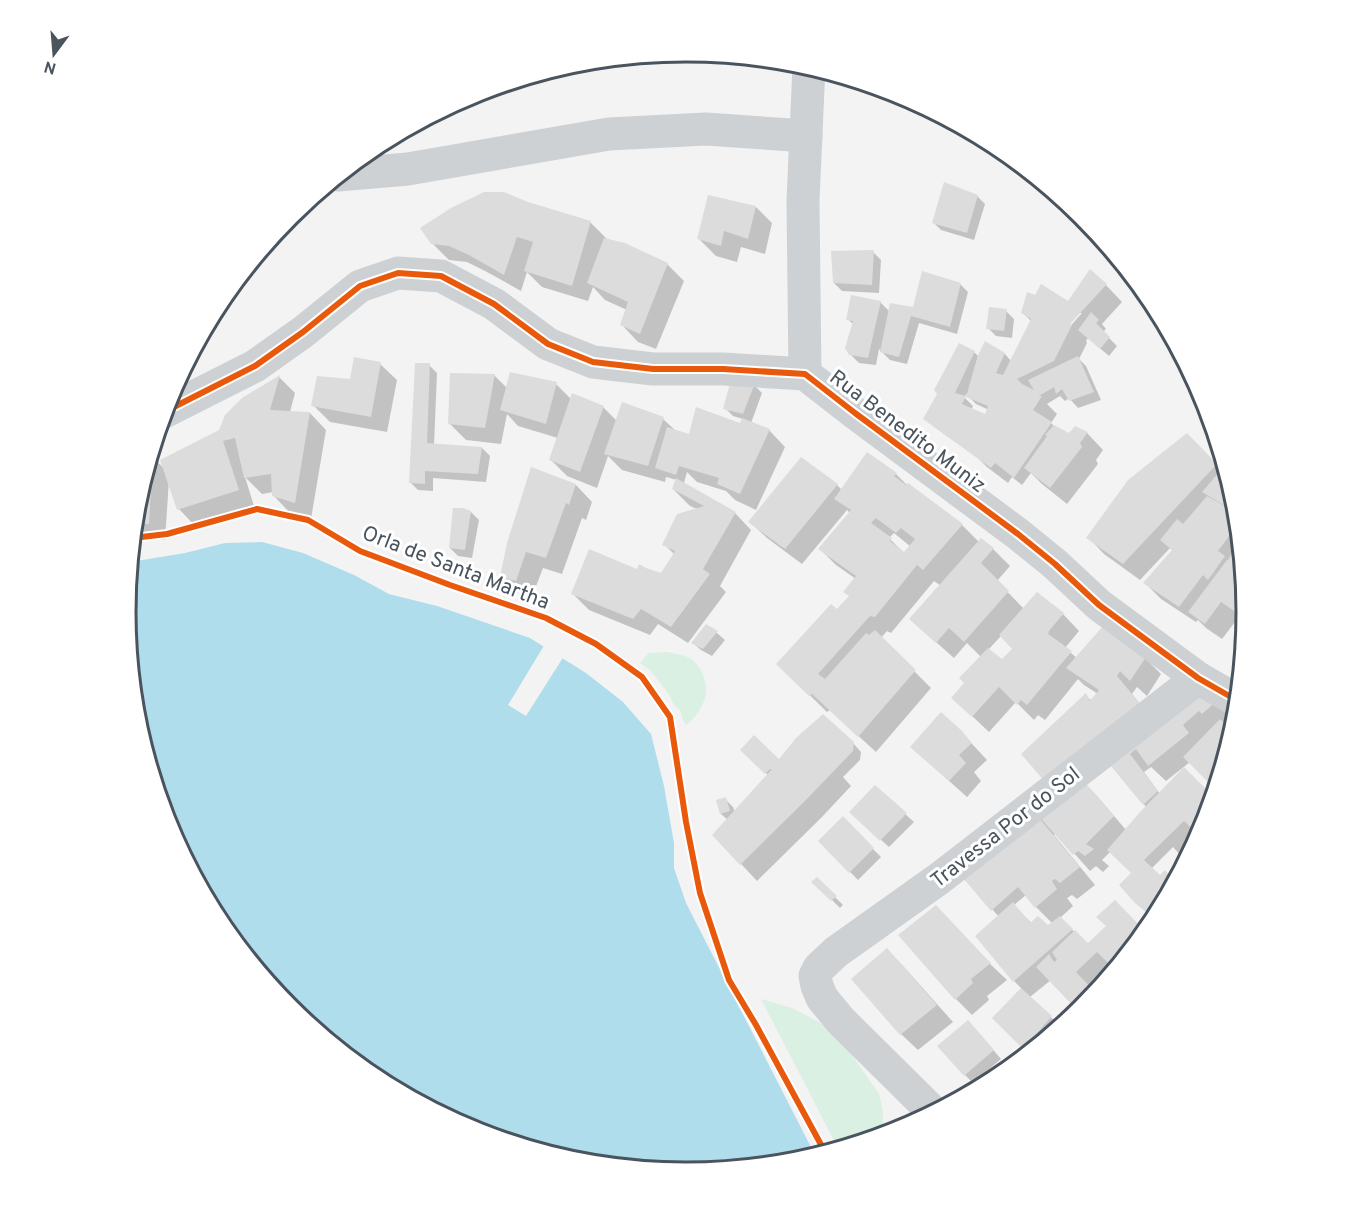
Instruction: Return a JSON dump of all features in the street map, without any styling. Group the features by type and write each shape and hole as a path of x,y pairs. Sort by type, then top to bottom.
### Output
{"street":[{"path":"805,374 803,201 809,76"},
{"path":"353,174 408,169 609,134 706,129 806,136"},
{"name":"Rua Benedito Muniz","path":"176,406 255,366 303,332 360,286 398,273 441,276 494,303 548,344 593,362 653,369 723,369 805,374 1018,534 1055,564 1099,605 1198,678 1229,696"},
{"name":"Travessa Por do Sol","path":"927,1106 841,1021 822,998 815,976 819,968 836,951 940,878 1198,678"}],"green space":[{"path":"668,652 695,662 705,682 706,693 702,705 686,725 680,710 674,705 669,694 649,669 640,663 649,653"},
{"path":"761,999 792,1008 835,1033 879,1094 883,1125 834,1141"}],"water":[{"path":"262,542 303,553 354,575 389,594 437,606 530,638 586,673 623,702 651,734 664,786 674,843 674,868 686,903 811,1147 758,1157 686,1162 614,1157 544,1143 476,1120 411,1088 351,1048 297,1000 272,974 229,917 193,855 165,788 147,719 141,683 136,612 139,561 185,553 225,543"}],"pier":[{"path":"545,644 564,656 526,716 508,705"}],"building":[{"path":"944,182 978,195 967,233 932,223"},
{"path":"484,192 504,192 528,202 591,221 572,286 524,271 533,242 517,237 504,275 449,246 431,244 420,228 451,208"},
{"path":"708,195 756,206 748,239 724,231 721,246 697,239"},
{"path":"604,238 625,243 668,263 640,334 620,325 628,302 587,283"},
{"path":"874,250 872,285 833,283 831,251"},
{"path":"1090,269 1107,284 1070,324 1072,325 1054,361 1017,379 1034,390 1028,380 1078,356 1094,392 1069,401 1062,389 1056,394 1054,387 1039,396 1042,396 1033,410 1052,422 1014,478 995,463 991,468 923,419 937,394 934,390 959,343 975,351 955,393 966,396 962,404 985,414 988,406 966,397 978,355 985,341 1005,353 996,373 1003,375 1031,319 1021,313 1027,292 1035,295 1041,284 1068,301"},
{"path":"922,271 961,283 950,327 911,316 899,357 880,352 890,303 913,307"},
{"path":"851,295 881,301 868,358 849,355 845,348 853,321 846,320"},
{"path":"989,307 1007,309 1004,331 986,329"},
{"path":"1091,312 1099,320 1096,323 1110,337 1100,349 1078,330"},
{"path":"354,357 381,362 371,417 311,406 317,376 350,379"},
{"path":"415,363 430,363 427,443 482,447 478,474 425,471 425,484 409,483"},
{"path":"510,372 557,382 546,424 500,410"},
{"path":"450,373 495,374 485,428 448,424"},
{"path":"280,375 270,410 310,412 295,503 272,496 271,474 244,478 235,438 223,441 239,490 177,510 160,460 219,430 225,415 242,398"},
{"path":"732,376 755,383 743,414 723,409"},
{"path":"572,393 604,406 580,472 549,460"},
{"path":"622,402 664,417 648,466 604,454"},
{"path":"696,407 740,423 742,418 770,429 740,494 717,484 719,478 679,466 676,475 655,468 667,427 689,434"},
{"path":"1054,425 1069,433 1075,426 1088,432 1080,443 1082,447 1050,488 1024,468"},
{"path":"1187,433 1216,465 1123,564 1086,538 1128,480"},
{"path":"867,452 897,473 894,476 906,485 908,483 963,524 923,570 917,565 875,617 870,616 818,674 825,679 866,633 869,635 875,630 916,670 858,737 812,694 809,696 776,664 831,604 837,609 849,596 843,592 856,576 818,549 851,510 834,499","holes":["876,518 896,533 901,528 915,539 904,552 890,541 892,538 871,523"]},
{"path":"801,457 838,484 785,549 748,522"},
{"path":"531,467 576,484 569,505 566,503 546,558 526,552 516,581 500,577 507,543"},
{"path":"1218,473 1225,506 1202,492"},
{"path":"676,478 736,512 703,569 710,574 671,627 641,609 633,619 571,594 589,549 637,569 639,564 661,573 675,551 662,545 677,514 704,506 672,489"},
{"path":"151,485 149,524 144,524"},
{"path":"1207,496 1225,507 1230,535 1218,551 1225,556 1208,580 1203,575 1179,607 1143,583 1172,550 1160,540 1177,519 1183,524"},
{"path":"453,508 471,511 465,550 449,548"},
{"path":"981,538 994,548 981,563 1009,591 964,642 949,628 936,643 909,619"},
{"path":"1232,552 1236,612 1221,602 1205,624 1188,612"},
{"path":"1037,592 1064,613 1048,634 1072,651 1027,705 1021,700 1017,705 999,687 972,717 951,698 964,683 959,678 988,648 1002,659 1012,649 999,635"},
{"path":"706,624 718,631 703,649 691,643"},
{"path":"1104,625 1146,657 1130,681 1120,671 1117,676 1146,711 1047,784 1021,754 1086,693 1090,701 1099,690 1066,668"},
{"path":"1198,688 1218,700 1202,714 1199,711 1183,725 1189,733 1148,766 1136,749 1130,754 1158,791 1143,805 1106,760"},
{"path":"941,712 972,743 959,755 966,763 949,781 910,747"},
{"path":"823,714 854,742 853,751 740,865 712,835 772,769 765,774 740,750 754,735 779,759 796,738"},
{"path":"1220,719 1224,723 1209,783 1183,757"},
{"path":"1184,767 1206,789 1191,828 1184,821 1144,860 1160,875 1165,870 1169,874 1146,912 1119,885 1131,873 1107,850"},
{"path":"1081,778 1114,816 1086,844 1094,849 1085,856 1078,851 1073,855 1035,812"},
{"path":"875,785 907,813 880,841 849,812"},
{"path":"726,797 730,811 720,814 716,800"},
{"path":"1034,812 1080,867 1060,883 1055,879 1052,881 1057,889 1035,908 1018,887 991,911 963,878"},
{"path":"843,816 874,848 849,873 818,841"},
{"path":"817,877 837,896 831,901 811,882"},
{"path":"1115,900 1138,924 1108,963 1097,952 1076,972 1089,986 1071,1004 1036,967 1049,954 1054,962 1057,960 1052,952 1075,930 1088,943 1106,926 1096,917"},
{"path":"1013,902 1030,923 1038,916 1048,925 1060,916 1073,929 1013,982 975,936"},
{"path":"936,905 991,963 971,979 973,983 955,1000 898,935"},
{"path":"887,948 937,1005 900,1035 851,979"},
{"path":"1021,988 1052,1016 1022,1048 992,1018"},
{"path":"968,1020 994,1050 964,1076 937,1046"}],"cycle path":[{"path":"176,406 255,366 303,332 360,286 398,273 441,276 494,304 548,344 593,362 653,369 723,369 805,374 1018,534 1055,564 1099,605 1198,678 1229,696"},
{"name":"Orla de Santa Martha","path":"142,537 167,534 257,509 308,520 360,551 546,618 596,644 642,677 670,717 686,822 700,893 729,980 821,1145"}]}
